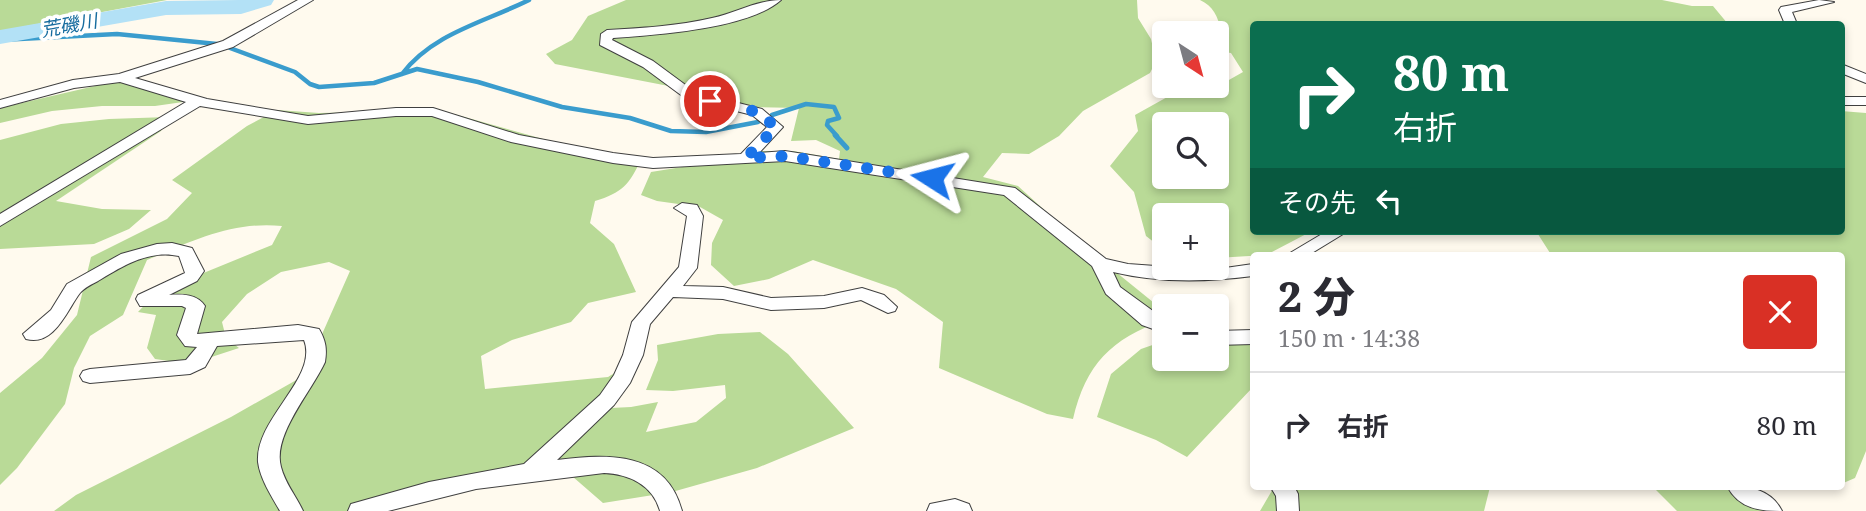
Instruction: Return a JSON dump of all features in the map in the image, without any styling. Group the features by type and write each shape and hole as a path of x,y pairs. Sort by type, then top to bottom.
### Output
{"street":[{"path":"0,104 73,84 121,78 228,44 307,0"},
{"path":"746,158 776,127 757,112 690,95 648,64 605,42 607,34 667,30 745,15 775,0"},
{"path":"1790,21 1785,10 1817,5 1828,2 1827,0"},
{"path":"1845,70 1866,79"},
{"path":"121,78 198,101 308,120 396,112 433,112 516,139 581,153 653,163 785,156 1009,191 1100,263 1128,271 1211,276 1250,270"},
{"path":"0,221 198,101"},
{"path":"1845,101 1866,101"},
{"path":"530,472 607,400 623,378 633,355 641,322 688,268 695,216 691,209 682,208"},
{"path":"1301,252 1332,235"},
{"path":"33,334 54,320 66,306 73,288 132,257 174,247 186,252 195,271 191,277 145,299 147,302 185,300 196,306 187,335 191,341 298,332 313,334 318,342 319,357 276,428 269,447 269,464 292,511"},
{"path":"1100,263 1112,290 1152,321"},
{"path":"669,291 723,293 771,304 824,302 862,294 877,299 888,307"},
{"path":"1229,338 1250,337"},
{"path":"90,376 190,367 198,362 211,339"},
{"path":"359,511 412,493 530,472 595,464 625,467 647,477 662,490 671,511"},
{"path":"1284,490 1287,494 1288,511"},
{"path":"1743,490 1771,511"},
{"path":"938,511 955,508 961,511"}],"green space":[{"path":"0,0 167,0 0,31"},
{"path":"626,0 1137,0 1138,18 1152,43 1150,73 1083,111 1059,136 1029,154 1002,153 983,177 1018,186 1085,247 1152,301 1152,324 1115,345 1104,356 1085,383 1073,419 1047,414 939,368 943,322 896,289 813,260 769,279 734,286 711,265 712,243 723,220 700,207 657,201 641,195 651,172 738,161 746,151 793,151 839,159 840,151 816,140 791,141 799,108 749,107 715,95 555,64 546,54 572,40 588,16"},
{"path":"1200,0 1662,0 1692,6 1713,6 1726,21 1250,21 1250,235 1304,235 1272,252 1250,252 1250,256 1229,257 1229,203 1152,203 1152,241 1146,236 1134,192 1110,166 1138,131 1135,115 1165,98 1229,98 1229,80 1243,72 1229,53 1229,21 1218,21 1214,12"},
{"path":"108,83 141,83 204,99 155,106 102,106 52,111 0,123 0,108"},
{"path":"277,110 319,113 425,111 454,114 586,151 616,153 641,159 633,175 619,191 595,201 590,223 614,244 636,292 588,303 571,322 512,340 481,356 485,389 608,377 637,359 591,409 631,407 658,402 646,432 696,422 726,398 725,385 673,391 646,390 658,360 657,345 718,334 760,332 788,354 854,428 757,468 672,492 603,503 565,470 372,511 54,511 76,495 231,417 314,370 323,332 350,271 329,262 281,272 247,294 222,322 226,338 239,348 190,364 155,359 147,348 156,315 138,312 157,292 272,245 282,226 264,225 213,234 147,260 123,315 90,336 74,368 65,404 17,468 0,485 0,393 42,358 77,315 91,257 167,219 192,193 172,180 247,126"},
{"path":"1845,111 1866,113 1866,451 1855,478 1845,482 1845,252 1549,252 1539,235 1845,235"},
{"path":"168,117 161,131 56,201 102,209 151,210 129,229 94,244 0,249 0,140 61,124"},
{"path":"1229,335 1250,338 1250,390 1187,457 1156,440 1097,417 1111,374 1141,349 1152,345 1152,371 1229,371"},
{"path":"1272,490 1489,490 1484,511 1260,511"},
{"path":"1656,490 1731,490 1772,511 1677,511"}],"waterway":[{"name":"荒磯川","path":"0,37 166,8 241,7 263,0"},
{"path":"402,74 429,48 444,38 529,0"},
{"path":"0,40 117,34 217,44"},
{"path":"230,48 295,72 310,84 319,87 374,83 402,74"},
{"path":"402,74 417,69 478,82 562,107 630,118 671,131 706,132 758,122"},
{"path":"772,115 806,104 834,107 839,118 828,121 827,125 837,136"},
{"path":"835,135 847,148"}],"route":[{"path":"710,101 757,112 776,127 746,158 785,156 932,178"}]}
